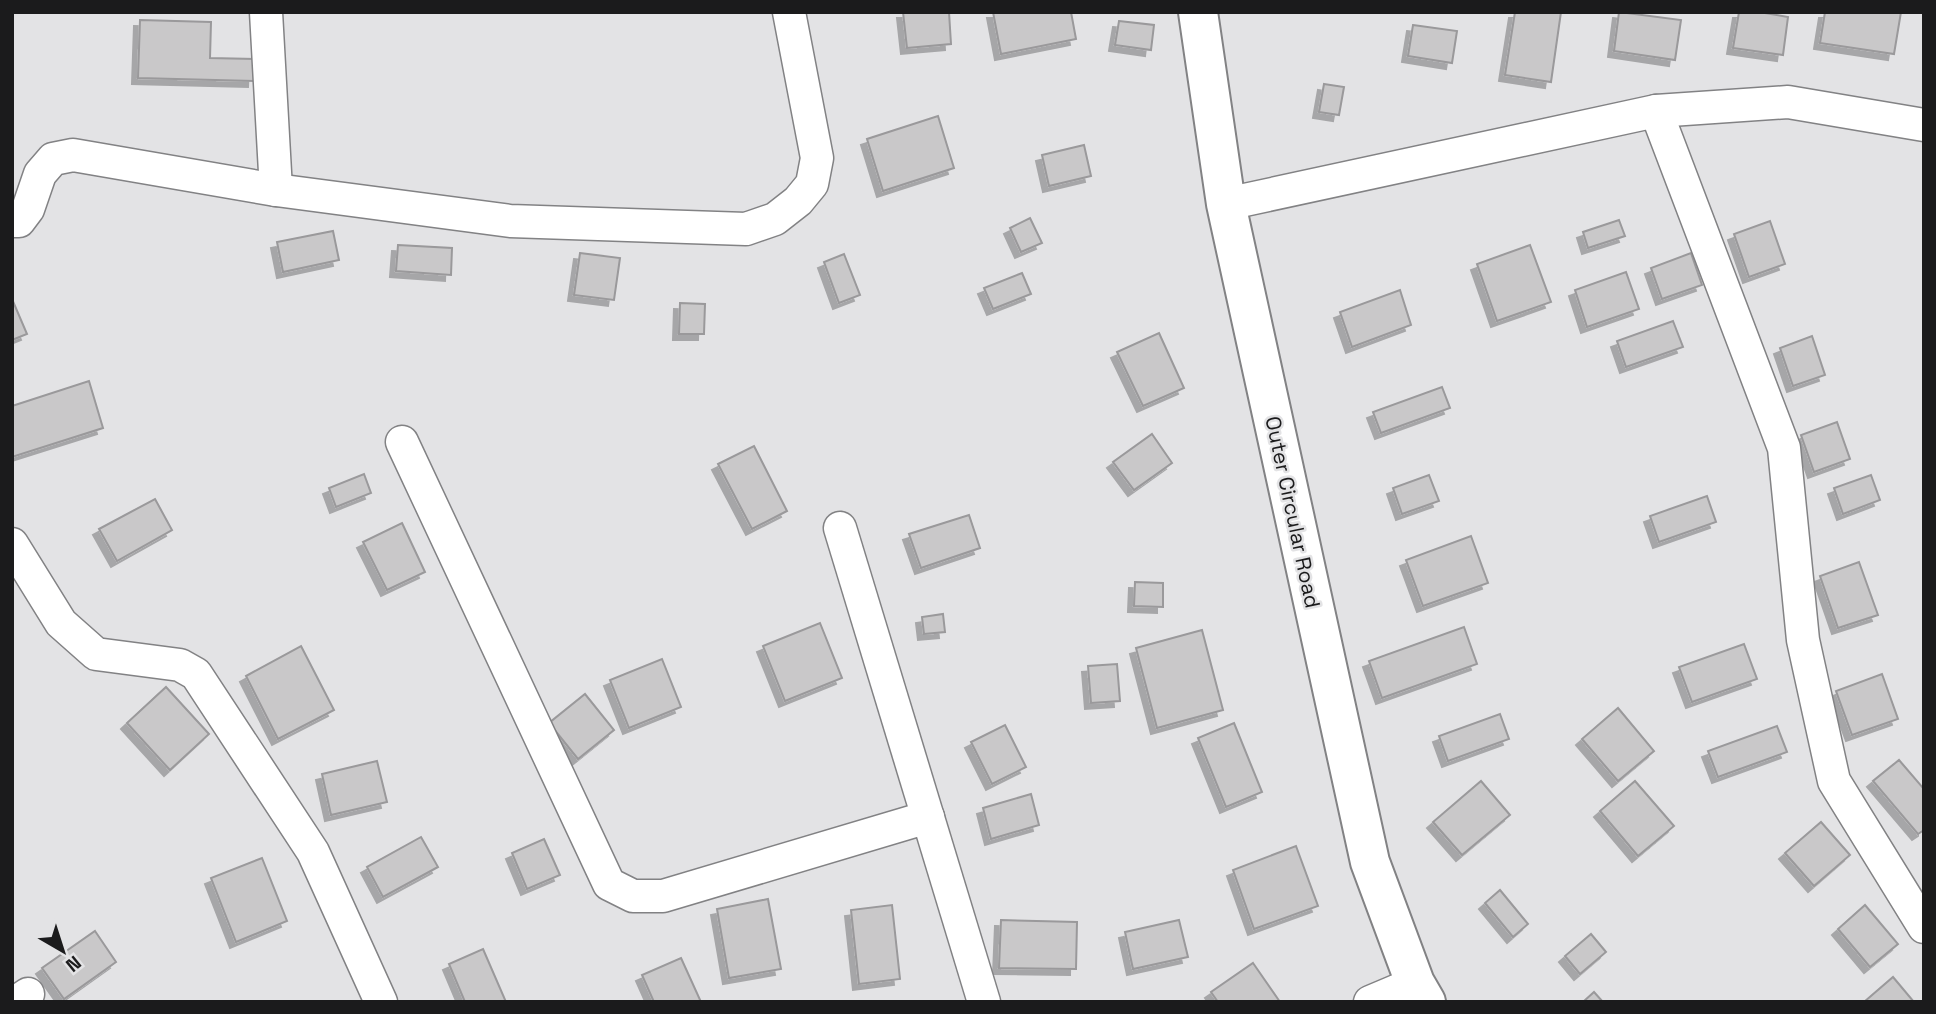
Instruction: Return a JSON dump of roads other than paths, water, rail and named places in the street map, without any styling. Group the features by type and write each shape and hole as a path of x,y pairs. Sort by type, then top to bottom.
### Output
{"street":[{"path":"266,12 276,190"},
{"path":"12,221 19,220 28,209 40,174 53,159 72,155 276,190 510,221 746,229 775,219 798,201 812,184 817,158 789,12"},
{"name":"Outer Circular Road","path":"1198,12 1226,204 1370,862 1421,992"},
{"path":"1226,204 1656,111 1788,102 1924,125"},
{"path":"1656,111 1784,448 1802,640 1834,781 1924,927"},
{"path":"402,442 609,884 633,896 663,896 928,817"},
{"path":"840,528 984,1002"},
{"path":"12,544 61,623 96,654 180,665 196,674 313,852 382,1002"},
{"path":"1370,1002 1421,992"}]}
